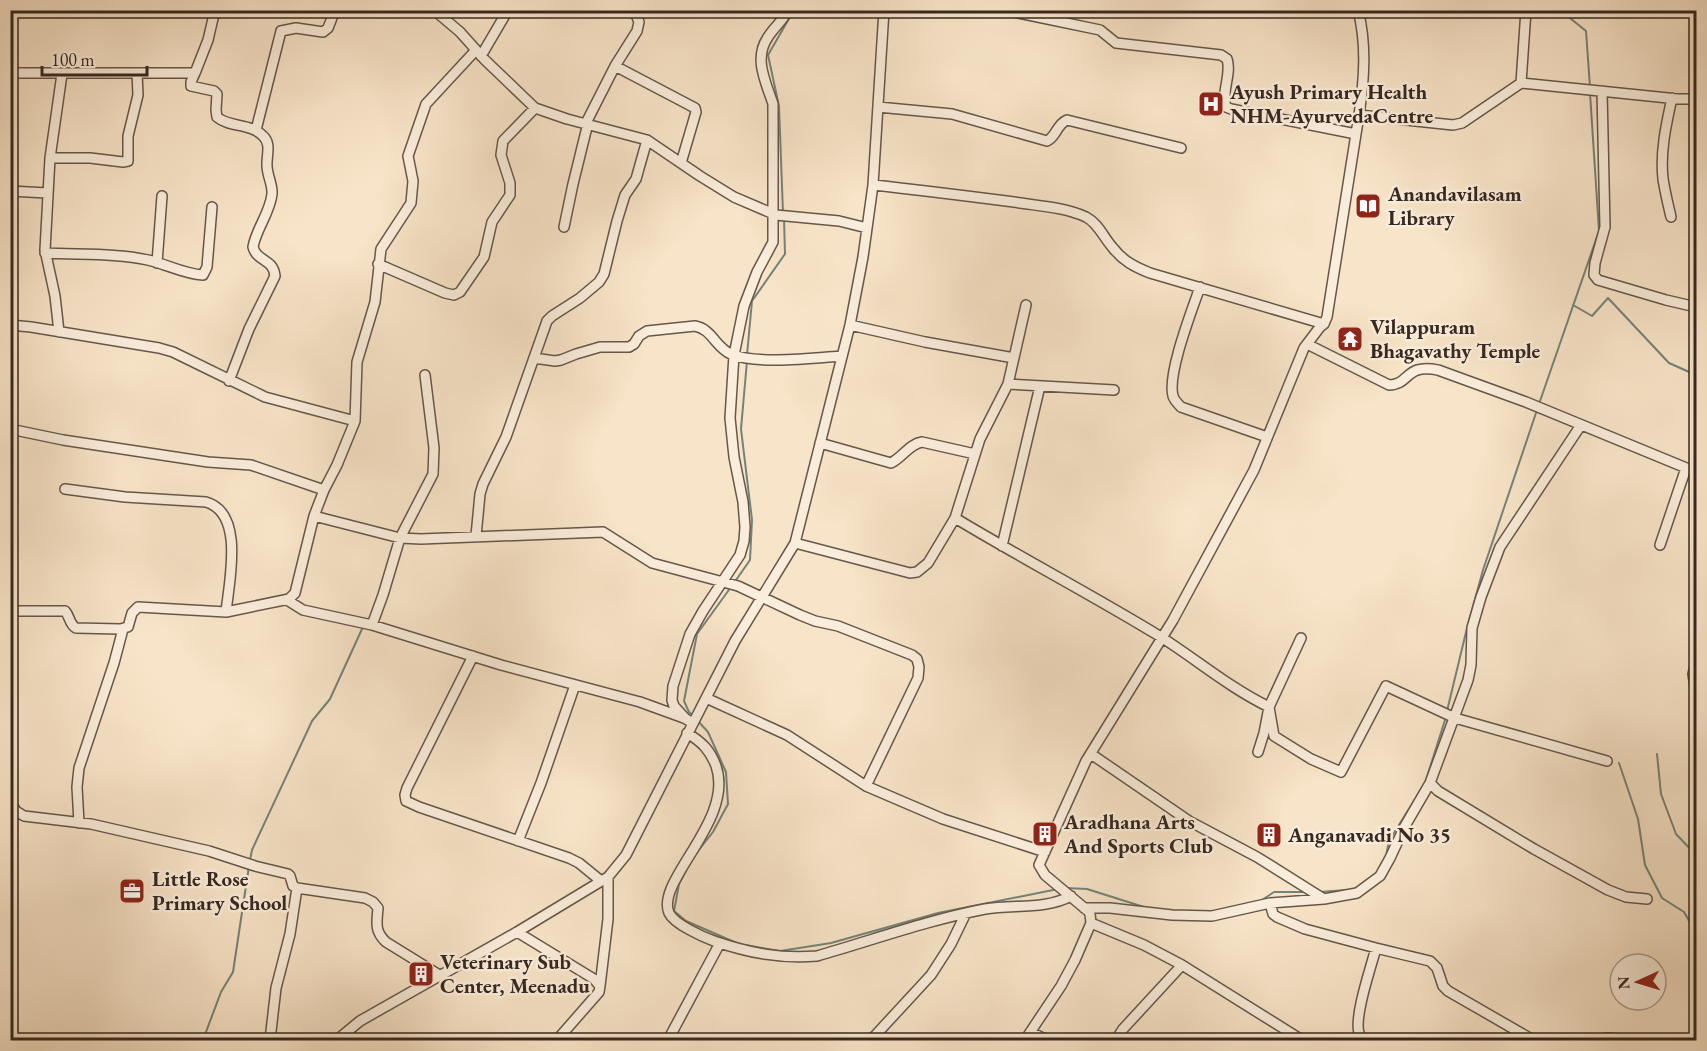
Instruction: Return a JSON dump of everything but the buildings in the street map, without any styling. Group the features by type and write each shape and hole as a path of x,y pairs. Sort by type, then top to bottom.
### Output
{"street":[{"path":"215,10 208,40 191,86 218,93 216,110 219,119 256,130 264,136 268,146 267,175 272,188 272,198 253,248 256,255 272,265 275,276 249,329 230,381"},
{"path":"256,130 281,31 296,28 323,32 328,28 335,10"},
{"path":"434,10 460,32 535,108 647,140 734,197 774,214 839,221 867,228"},
{"path":"444,20 450,10"},
{"path":"10,611 65,611 71,624 76,628 123,629 129,625 132,613 138,607 226,612 287,600 292,597 295,593 314,516 324,490 338,465 355,421 357,362 375,302 381,249 413,198 413,181 408,156 426,104 478,52 508,10"},
{"path":"564,227 587,123 615,66 638,31 639,22 634,10"},
{"path":"692,720 674,706 673,686 690,634 740,555 745,527 730,418 744,306 756,272 769,253 773,242 774,214 774,104 760,57 765,42 782,22 788,10"},
{"path":"337,1041 360,1021 517,932 604,879 626,855 692,720 735,641 795,543 850,325 863,257 873,185 884,10"},
{"path":"1004,10 1100,30 1116,43 1221,55 1227,58 1229,65 1224,97 1226,107 1356,134"},
{"path":"1025,1041 1070,969 1090,923 1090,915 1084,908 1045,875 1039,865 1091,754 1162,638 1254,470 1307,344 1327,317 1365,75 1361,20 1358,10"},
{"path":"1521,83 1526,10"},
{"path":"615,66 695,108 696,112 681,163"},
{"path":"10,73 195,73"},
{"path":"50,158 128,161 128,136 138,95 137,73"},
{"path":"58,332 55,296 45,253 50,158 62,74"},
{"path":"1359,115 1454,125 1462,123 1521,83 1696,99"},
{"path":"1600,91 1605,227 1594,275 1598,280 1696,307"},
{"path":"1671,217 1663,178 1663,154 1672,98"},
{"path":"878,107 952,114 1047,141 1051,139 1061,123 1067,120 1181,148"},
{"path":"378,264 445,293 454,295 460,292 484,257 492,222 510,195 510,183 501,155 503,141 535,108"},
{"path":"476,536 483,484 506,437 548,321 580,298 599,282 604,274 625,195 636,178 647,140"},
{"path":"873,185 952,194 1076,213 1089,219 1124,260 1132,265 1150,273 1324,324"},
{"path":"10,191 47,193"},
{"path":"157,263 162,196"},
{"path":"45,253 126,257 200,275 207,267 212,207"},
{"path":"1200,287 1187,321 1178,357 1173,381 1173,397 1181,407 1267,437"},
{"path":"795,543 910,573 917,572 928,563 955,518 980,439 1008,384 1026,305"},
{"path":"10,325 159,348 189,359 265,397 355,421"},
{"path":"850,325 1014,358"},
{"path":"534,358 555,361 600,347 629,347 646,331 695,326 708,332 725,351 736,356 751,359 842,356"},
{"path":"1307,344 1383,384 1399,384 1411,372 1428,368 1526,402 1696,472"},
{"path":"372,625 400,538 433,474 434,439 425,375"},
{"path":"1008,384 1114,390"},
{"path":"1002,546 1040,386"},
{"path":"1084,908 1212,916 1270,903 1324,899 1357,893 1380,876 1430,783 1455,718 1468,680 1471,665 1471,639 1480,597 1500,547 1581,425"},
{"path":"10,429 63,440 197,460 251,465 324,490"},
{"path":"820,443 891,463 900,458 915,443 922,442 975,454"},
{"path":"1660,545 1686,468"},
{"path":"66,489 124,497 206,502 219,507 229,526 232,546 226,612"},
{"path":"314,516 400,538 603,532 652,563 738,586 800,615 853,632 912,655 917,659 918,678 866,786"},
{"path":"955,518 1162,638 1269,707 1274,736 1311,759 1341,772 1386,686 1455,718 1607,761"},
{"path":"287,600 303,610 372,625 473,656 640,702 692,720"},
{"path":"79,823 77,787 79,768 123,629"},
{"path":"1258,752 1269,707 1301,638"},
{"path":"473,656 407,788 405,798 412,805 574,860 604,879"},
{"path":"1696,662 1693,674 1696,693"},
{"path":"518,841 575,685"},
{"path":"706,698 787,735 866,786 943,819 1045,852"},
{"path":"687,734 702,742 715,763 719,776 719,796 710,820 676,879 668,900 668,910 672,918 701,937 767,956 817,956 966,913 1042,904 1068,896"},
{"path":"1091,754 1189,821 1257,857 1324,899"},
{"path":"1430,783 1438,791 1534,849 1608,890 1626,897 1647,899"},
{"path":"10,801 15,815 91,824 209,851 288,874 293,886 297,888 369,900 378,908 376,928 379,936 441,976"},
{"path":"557,1041 599,992 608,919 604,879"},
{"path":"270,1041 276,988 290,934 297,888"},
{"path":"1270,903 1274,914 1305,929 1430,961 1437,968 1443,986 1448,991 1533,1041"},
{"path":"871,1041 931,975 951,944 966,913"},
{"path":"1090,923 1144,945 1182,965 1302,1041"},
{"path":"517,932 594,979 600,987"},
{"path":"668,1041 720,943"},
{"path":"1365,1041 1359,1032 1359,1015 1376,948"},
{"path":"1116,1041 1123,1029 1182,965"},
{"path":"1031,1032 1047,1041"},
{"path":"1601,1041 1607,1038 1632,1041"}],"waterway":[{"path":"783,213 779,106 768,55 794,10"},
{"path":"1560,10 1586,31 1590,87"},
{"path":"1539,404 1599,231 1590,93"},
{"path":"747,355 752,301 785,254 784,219"},
{"path":"1573,305 1592,316 1608,298 1669,363 1696,375"},
{"path":"734,583 750,560 752,520 741,429 747,361"},
{"path":"1447,711 1483,570 1537,410"},
{"path":"694,717 684,701 697,634 731,587"},
{"path":"250,860 252,850 312,721 330,699 362,629"},
{"path":"1386,856 1389,841 1425,783 1446,717"},
{"path":"694,856 713,832 728,804 726,772 708,732 698,721"},
{"path":"1657,754 1661,794 1676,834 1696,855"},
{"path":"1619,763 1638,819 1645,865 1662,898 1684,912 1696,933"},
{"path":"691,861 679,884 674,911 686,921 739,944 780,951 831,943 938,913 1058,889"},
{"path":"203,1040 221,992 233,972 249,866"},
{"path":"1066,888 1087,889 1144,907"},
{"path":"1319,892 1347,890"},
{"path":"1262,900 1274,892 1305,892"}],"place":[{"name":"Ayush Primary Health NHM-AyurvedaCentre","path":"1211,104"},
{"name":"Anandavilasam Library","path":"1368,206"},
{"name":"Vilappuram Bhagavathy Temple","path":"1350,339"},
{"name":"Aradhana Arts And Sports Club","path":"1045,834"},
{"name":"Anganavadi No 35","path":"1269,835"},
{"name":"Little Rose Primary School","path":"132,891"},
{"name":"Veterinary Sub Center, Meenadu","path":"421,974"}]}
